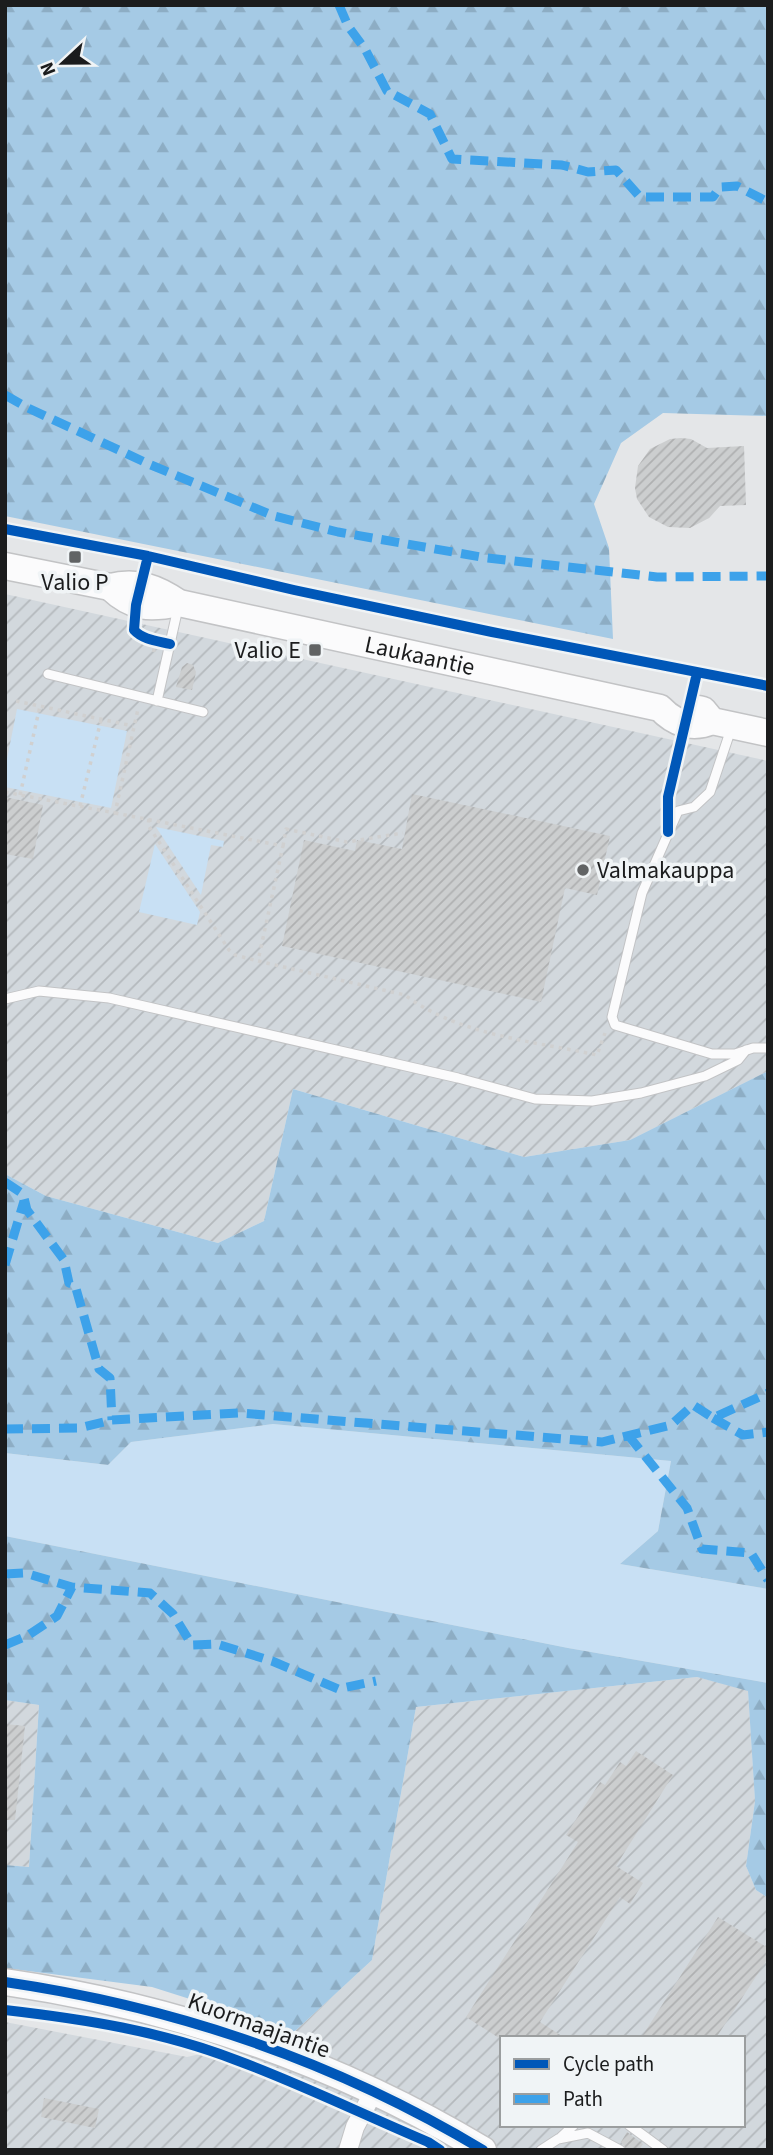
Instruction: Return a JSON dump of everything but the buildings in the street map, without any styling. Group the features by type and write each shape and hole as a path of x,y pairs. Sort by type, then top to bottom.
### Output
{"main road":[{"name":"Laukaantie","path":"5,566 110,587 125,583 140,584 162,592 179,603 660,708 672,702 702,710 722,723 768,733"},
{"name":"Kuormaajantie","path":"5,1982 97,1997 189,2020 292,2056 374,2091 441,2124 483,2150"}],"street":[{"path":"348,2150 359,2119 374,2091"}],"lane":[{"path":"157,701 179,603"},
{"path":"48,674 203,712"},
{"path":"722,723 710,792 694,807 678,811 642,893 612,1014 615,1025 712,1054 735,1054 753,1048 768,1048"},
{"path":"5,999 39,991 109,998 458,1078 535,1099 592,1101 641,1093 705,1076 738,1060 746,1050"},
{"path":"5,993 16,995"},
{"path":"541,2150 572,2127"},
{"path":"632,2127 663,2150"},
{"path":"558,2139 588,2133 620,2150"}],"path":[{"path":"155,660 149,639 170,643"},
{"path":"115,813 133,726 143,697"},
{"path":"16,701 133,726"},
{"path":"20,795 40,706"},
{"path":"80,806 102,719"},
{"path":"5,792 150,818 283,846"},
{"path":"150,818 148,825 229,950 235,955 405,995 425,1010 448,1020 597,1055 612,1014"},
{"path":"258,961 286,829 346,842 403,833"}],"shaded area":[{"path":"5,594 768,761 768,1071 630,1140 524,1157 293,1089 264,1221 218,1243 46,1196 5,1174"},
{"path":"17,709 127,731 111,808 5,787 5,769"},
{"path":"156,827 224,841 223,847 211,845 201,895"},
{"path":"155,844 200,912 197,925 139,912"},
{"path":"273,1424 671,1461 658,1531 620,1564 768,1589 768,1683 568,1648 5,1536 5,1453 108,1465 131,1442"},
{"path":"697,1677 748,1690 755,1801 746,1866 756,1890 768,1898 768,2150 5,2150 5,2022 187,2057 294,2032 372,1960 416,1707"},
{"path":"5,1700 39,1705 29,1867 5,1865"}],"green space":[{"path":"5,5 768,5 768,416 663,413 621,443 594,504 609,548 613,639 5,516"},
{"path":"768,1071 768,1589 620,1564 658,1531 671,1461 273,1424 131,1442 108,1465 5,1453 5,1174 46,1196 218,1243 264,1221 293,1089 524,1157 630,1140"},
{"path":"5,1536 568,1648 768,1683 768,1898 756,1890 746,1866 755,1801 748,1691 697,1677 416,1707 372,1960 294,2032 152,1987 5,1968 5,1865 29,1867 39,1705 5,1700"}],"marked path":[{"path":"339,5 348,26 365,49 387,91 430,114 452,159 562,165 588,172 616,170 640,197 713,197 720,187 737,186 768,202"},
{"path":"5,395 151,465 274,516 338,532 487,558 657,577 768,576"},
{"path":"5,1182 23,1194 27,1210 64,1260 69,1283 75,1285 99,1369 110,1378 112,1420"},
{"path":"5,1265 24,1201"},
{"path":"5,1429 79,1428 112,1420 240,1413 602,1442 671,1425 693,1405 713,1418 768,1393"},
{"path":"713,1418 743,1435 768,1432"},
{"path":"628,1435 687,1508 702,1549 751,1553 768,1580"},
{"path":"5,1574 25,1573 72,1587 150,1593 173,1614 192,1645 217,1644 272,1661 338,1689 376,1681"},
{"path":"5,1645 27,1636 57,1616 72,1587"}],"cycle path":[{"path":"5,529 148,556 492,632 768,686"},
{"path":"148,556 136,605 134,630 146,638 170,644"},
{"path":"668,832 668,797 697,673"},
{"path":"5,1982 131,2006 253,2042 370,2090 483,2150"},
{"path":"5,2010 122,2028 208,2050 308,2089 428,2142 440,2150"}],"place":[{"name":"Valio P","path":"75,557"},
{"name":"Valio E","path":"315,650"},
{"name":"Valmakauppa","path":"583,870"}]}
